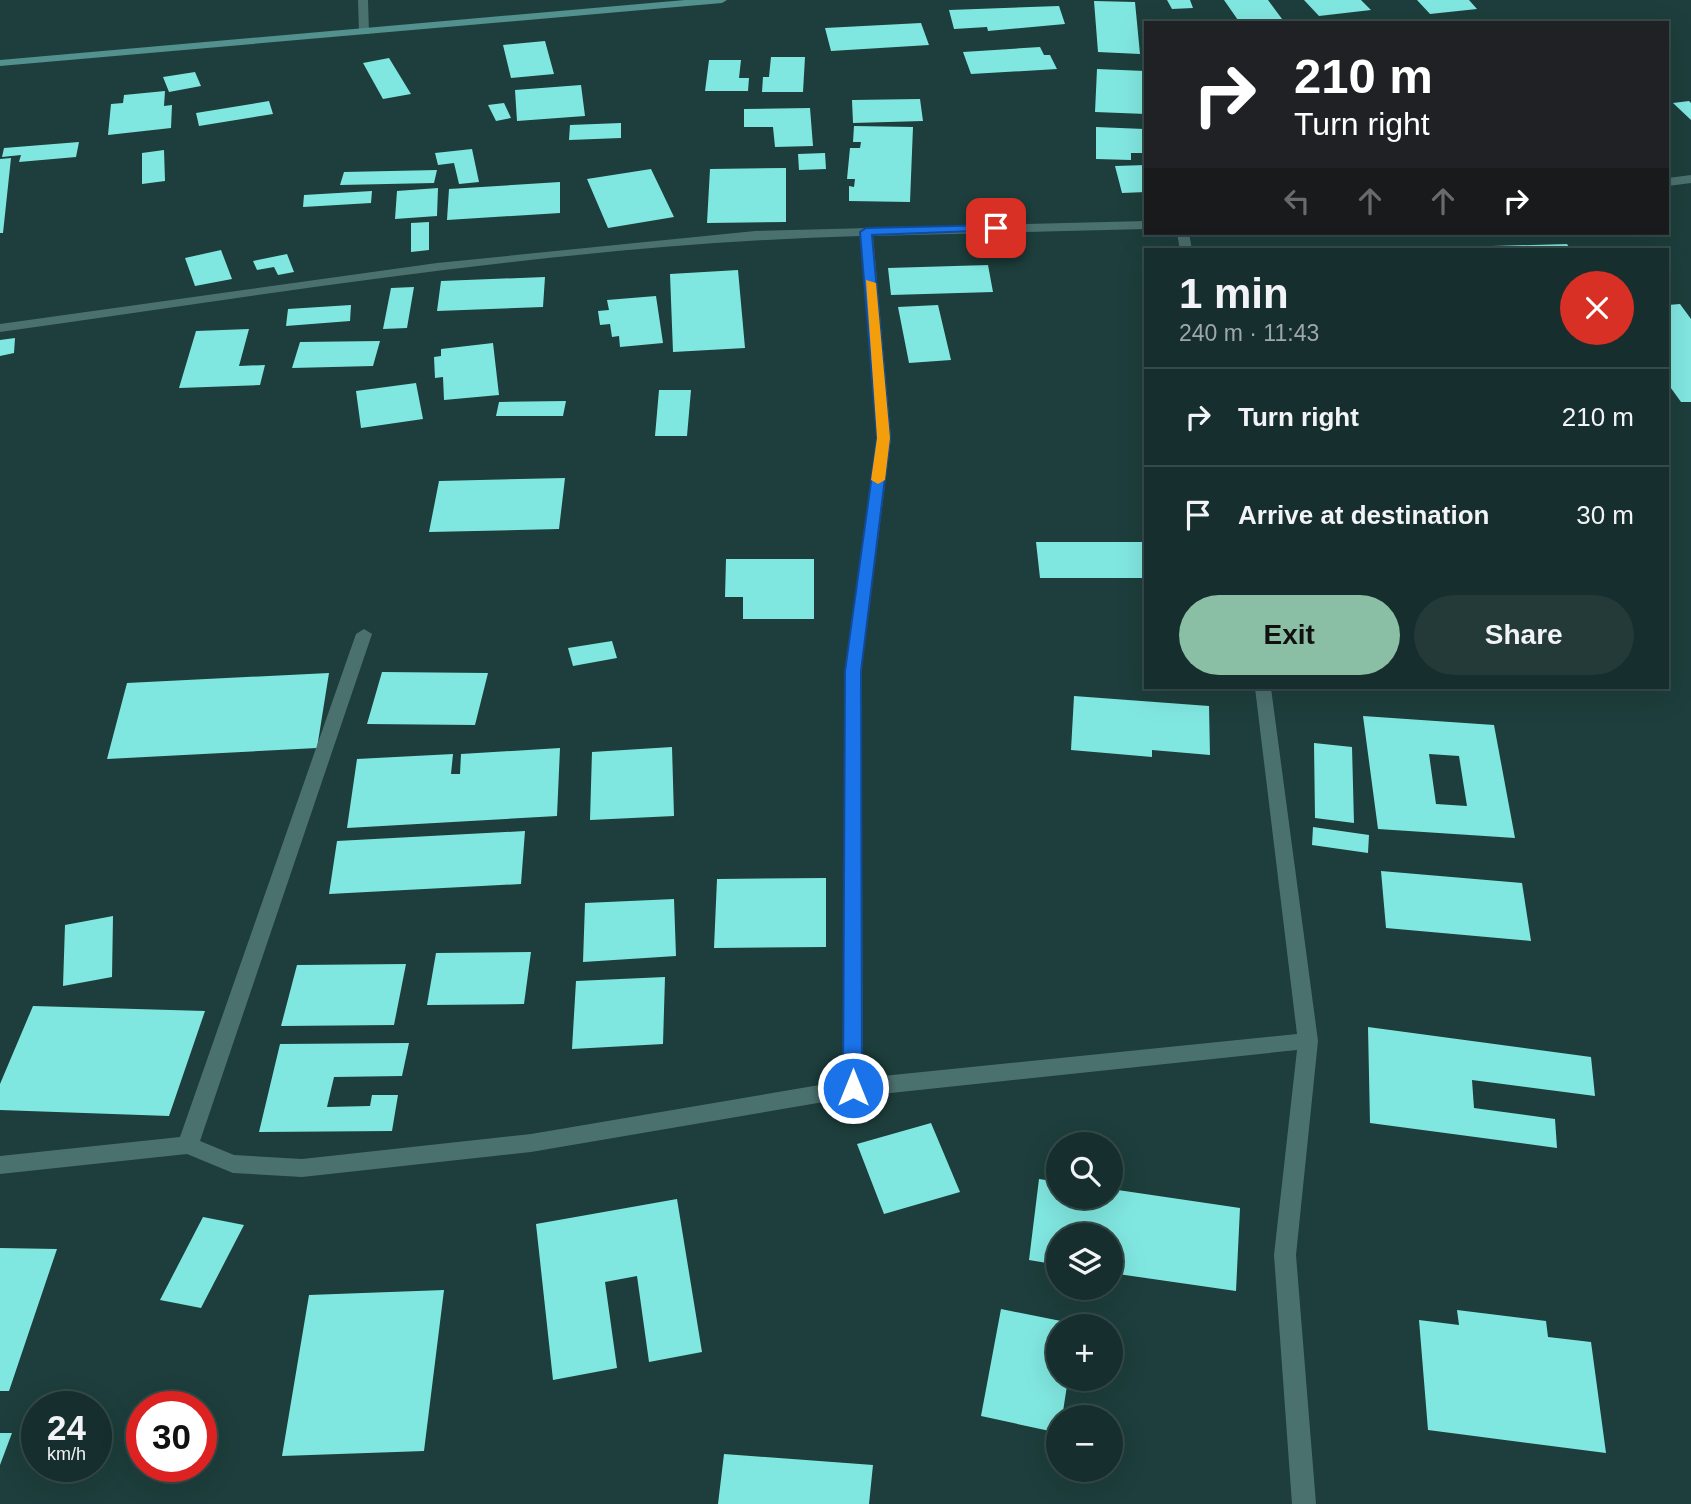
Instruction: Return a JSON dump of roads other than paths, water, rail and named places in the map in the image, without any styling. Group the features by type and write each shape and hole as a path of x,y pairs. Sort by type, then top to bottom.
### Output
{"street":[{"path":"363,0 365,32"},
{"path":"0,63 722,0"},
{"path":"1669,182 1691,179"},
{"path":"0,328 551,254 755,235 1144,225"},
{"path":"853,1088 853,671 884,438 866,232"},
{"path":"188,1145 365,634"},
{"path":"1264,689 1308,1041 1285,1255 1304,1504"},
{"path":"0,1166 188,1145 233,1164 302,1168 531,1143 853,1088 1308,1041"}]}
